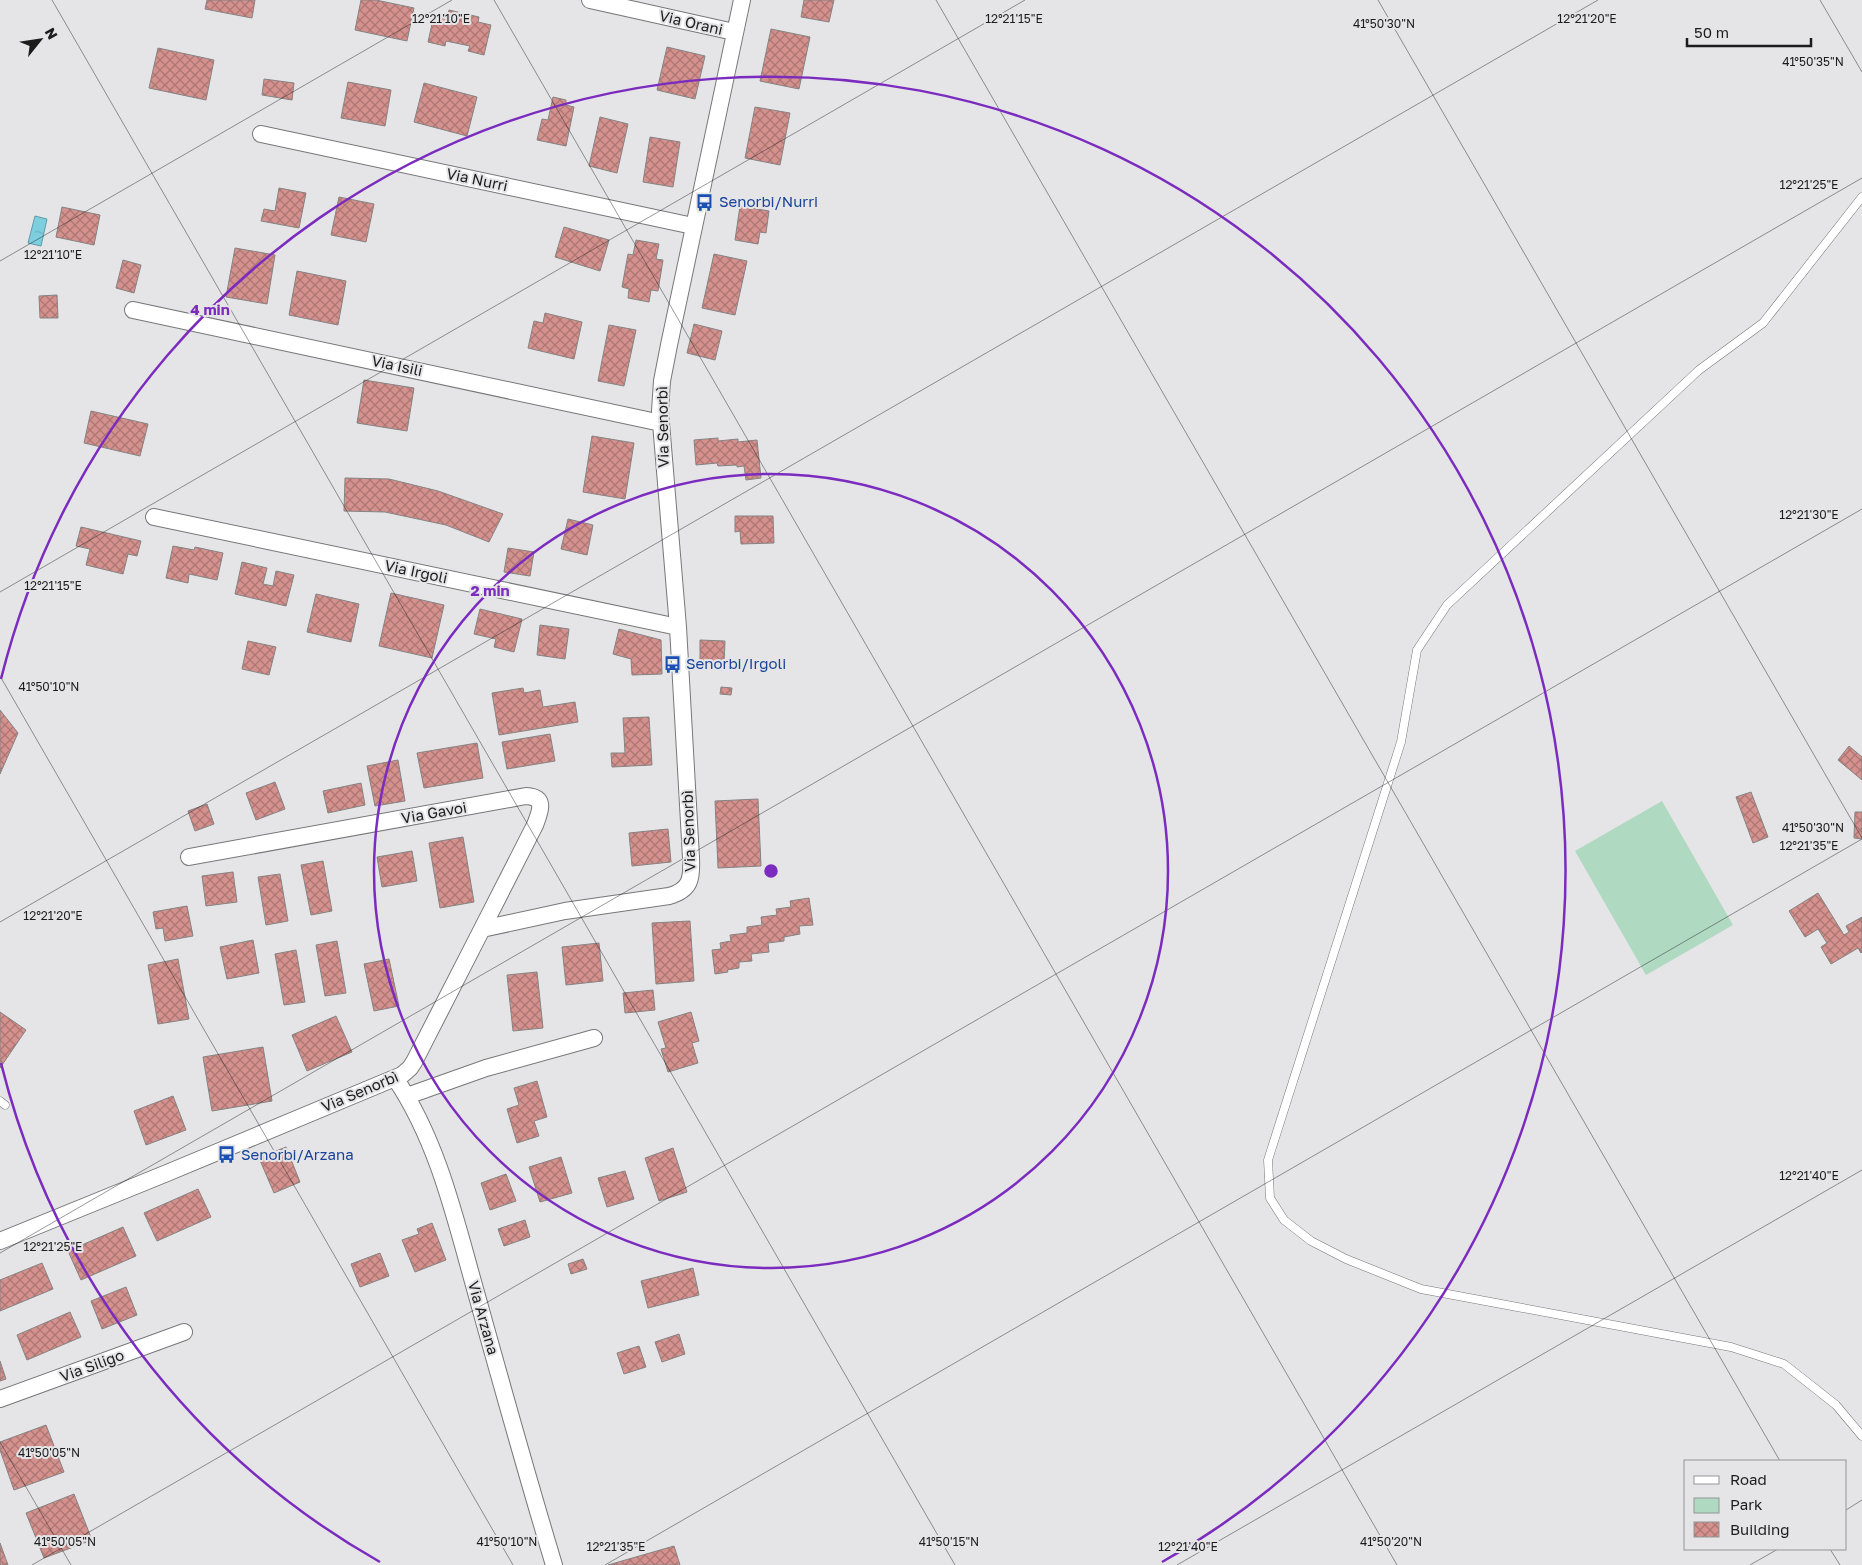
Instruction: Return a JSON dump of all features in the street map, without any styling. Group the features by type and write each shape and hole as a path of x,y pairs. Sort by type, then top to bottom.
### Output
{"street":[{"name":"Via Orani","path":"590,0 734,32"},
{"name":"Via Senorbì","path":"0,1241 395,1078 408,1070 414,1062 482,928 565,911 669,896 682,891 687,885 691,876 691,858 678,627 660,396 693,226 742,0"},
{"name":"Via Nurri","path":"261,134 693,226"},
{"name":"Via Isili","path":"133,310 661,423"},
{"name":"Via Irgoli","path":"154,517 678,627"},
{"name":"Via Gavoi","path":"189,857 526,796 533,797 538,800 541,806 535,825 482,928"},
{"path":"407,1096 486,1068 594,1038"},
{"name":"Via Arzana","path":"395,1078 424,1126 447,1192 554,1565"},
{"name":"Via Siligo","path":"0,1399 184,1332"}],"lane":[{"path":"1862,197 1763,323 1699,370 1447,604 1417,650 1401,742 1268,1160 1270,1198 1284,1220 1311,1241 1346,1259 1421,1289 1731,1347 1784,1364 1836,1405 1862,1436"}],"green space":[{"path":"1662,801 1733,925 1646,975 1575,851"}],"water":[{"path":"35,216 47,219 41,246 28,243"}],"building":[{"path":"207,0 255,0 252,18 205,9"},
{"path":"361,0 376,0 414,8 407,41 355,30"},
{"path":"804,0 834,0 829,22 801,17"},
{"path":"449,10 479,17 478,22 491,25 484,55 468,51 470,46 446,41 445,46 428,42 434,15 447,18"},
{"path":"771,29 810,37 799,89 760,81"},
{"path":"667,47 705,56 695,99 657,90"},
{"path":"158,48 214,60 206,100 149,88"},
{"path":"264,79 294,83 292,100 262,95"},
{"path":"348,82 391,90 385,126 341,118"},
{"path":"424,83 477,97 467,136 414,122"},
{"path":"553,97 566,100 566,105 574,107 566,146 537,140 542,119 548,120"},
{"path":"755,107 790,113 780,165 745,158"},
{"path":"600,117 628,124 617,173 589,166"},
{"path":"650,137 680,142 673,187 643,182"},
{"path":"279,188 306,193 299,228 261,221 264,209 275,211"},
{"path":"339,197 374,204 366,242 331,235"},
{"path":"740,206 769,211 766,233 760,232 758,244 735,240"},
{"path":"62,207 100,215 94,245 56,237"},
{"path":"564,227 609,240 600,271 555,257"},
{"path":"636,240 659,244 656,259 663,260 658,291 651,290 649,302 628,298 629,289 622,287 628,254 633,255"},
{"path":"235,248 275,255 267,304 226,297"},
{"path":"714,254 747,261 735,315 702,308"},
{"path":"123,260 141,265 134,293 116,288"},
{"path":"297,271 346,281 338,325 289,315"},
{"path":"57,295 58,318 40,318 39,296"},
{"path":"545,313 582,322 574,359 528,348 534,321 543,323"},
{"path":"694,324 722,331 715,360 687,353"},
{"path":"609,325 636,330 624,386 598,381"},
{"path":"364,380 414,388 407,431 357,423"},
{"path":"91,411 148,424 140,456 84,443"},
{"path":"592,436 634,443 625,499 583,492"},
{"path":"718,438 718,441 738,439 738,442 757,440 761,478 746,480 744,466 718,466 717,463 696,465 694,440"},
{"path":"345,478 389,479 438,491 503,514 489,542 446,525 385,512 344,511"},
{"path":"735,516 773,516 774,543 741,544 740,531 735,532"},
{"path":"568,519 593,525 587,555 561,549"},
{"path":"81,527 141,541 137,556 128,554 123,574 86,565 90,549 76,546"},
{"path":"173,546 194,550 195,547 223,553 217,580 189,574 188,583 166,578"},
{"path":"508,548 534,552 530,576 504,572"},
{"path":"242,562 267,568 263,584 273,586 276,571 294,575 286,606 235,594"},
{"path":"391,593 444,605 432,658 379,646"},
{"path":"316,594 359,604 351,642 307,632"},
{"path":"480,609 522,619 514,652 494,647 496,639 474,634"},
{"path":"540,625 569,629 565,659 537,655"},
{"path":"619,629 661,640 662,674 632,675 631,659 613,654"},
{"path":"700,640 725,641 724,664 700,663"},
{"path":"248,641 276,647 269,675 242,669"},
{"path":"721,687 732,688 731,695 720,694"},
{"path":"523,688 524,693 540,690 543,707 575,702 578,722 499,735 492,693"},
{"path":"0,710 18,733 0,774"},
{"path":"649,717 652,765 612,767 611,753 625,753 623,718"},
{"path":"550,734 555,761 507,769 502,742"},
{"path":"477,743 483,778 424,788 417,753"},
{"path":"1849,746 1862,757 1862,780 1838,760"},
{"path":"398,760 405,801 375,806 367,766"},
{"path":"275,782 285,809 256,820 246,793"},
{"path":"361,783 365,805 328,813 323,791"},
{"path":"1751,792 1768,837 1753,843 1736,797"},
{"path":"758,799 761,866 718,868 715,801"},
{"path":"207,804 214,824 195,831 188,811"},
{"path":"1855,812 1862,812 1862,839 1854,838"},
{"path":"668,829 671,862 632,866 629,833"},
{"path":"463,837 474,902 440,908 429,843"},
{"path":"412,851 417,881 382,887 377,857"},
{"path":"323,861 332,911 311,915 301,865"},
{"path":"233,872 237,902 206,906 202,876"},
{"path":"280,874 288,921 266,925 258,877"},
{"path":"1818,893 1844,935 1849,932 1846,926 1862,917 1861,953 1858,948 1831,964 1821,947 1827,943 1818,929 1805,937 1789,911"},
{"path":"809,898 813,925 799,926 800,934 784,937 784,941 768,943 769,952 751,954 752,961 739,962 739,968 715,974 712,950 721,949 720,943 731,941 730,935 747,933 747,927 762,925 761,917 777,915 776,909 791,907 790,901"},
{"path":"187,906 193,936 165,941 163,928 156,929 153,912"},
{"path":"690,921 694,981 656,984 652,923"},
{"path":"253,940 259,973 227,979 220,947"},
{"path":"337,941 346,993 325,996 316,945"},
{"path":"599,943 603,981 566,985 562,947"},
{"path":"296,950 305,1002 284,1005 275,954"},
{"path":"178,959 189,1019 158,1024 148,965"},
{"path":"389,959 399,1006 374,1011 364,964"},
{"path":"537,972 543,1028 513,1031 507,975"},
{"path":"653,990 655,1010 625,1013 623,993"},
{"path":"0,1012 26,1030 0,1068"},
{"path":"691,1012 699,1041 692,1043 698,1063 668,1072 661,1049 666,1048 658,1022"},
{"path":"336,1016 352,1052 307,1071 292,1035"},
{"path":"263,1047 272,1101 212,1111 203,1057"},
{"path":"537,1081 547,1117 534,1121 539,1136 517,1143 507,1109 519,1105 514,1088"},
{"path":"173,1096 186,1130 146,1145 134,1111"},
{"path":"286,1147 300,1182 274,1193 259,1158"},
{"path":"673,1148 687,1192 659,1201 645,1158"},
{"path":"561,1157 572,1193 540,1202 529,1167"},
{"path":"625,1171 634,1199 607,1207 598,1178"},
{"path":"506,1174 516,1201 490,1210 481,1183"},
{"path":"198,1189 211,1217 157,1241 144,1213"},
{"path":"525,1220 530,1237 504,1246 498,1229"},
{"path":"432,1223 446,1260 415,1272 402,1240 419,1234 417,1229"},
{"path":"123,1227 136,1256 81,1280 68,1251"},
{"path":"380,1253 389,1276 360,1287 351,1264"},
{"path":"583,1259 587,1269 571,1274 568,1264"},
{"path":"42,1263 53,1289 0,1311 0,1280"},
{"path":"693,1268 699,1295 648,1308 641,1281"},
{"path":"126,1287 137,1315 102,1329 91,1301"},
{"path":"70,1312 81,1337 27,1360 17,1335"},
{"path":"679,1334 685,1354 662,1362 655,1342"},
{"path":"639,1346 646,1367 624,1374 617,1353"},
{"path":"0,1361 6,1379 0,1381"},
{"path":"46,1425 64,1472 14,1490 0,1450 0,1442"},
{"path":"74,1494 92,1540 44,1558 26,1513"},
{"path":"0,1543 8,1565 0,1565"},
{"path":"674,1546 680,1565 608,1565"}],"place":[{"name":"Senorbi/Nurri","path":"705,202"},
{"name":"Senorbi/Irgoli","path":"672,664"},
{"name":"Senorbi/Arzana","path":"227,1155"}]}
